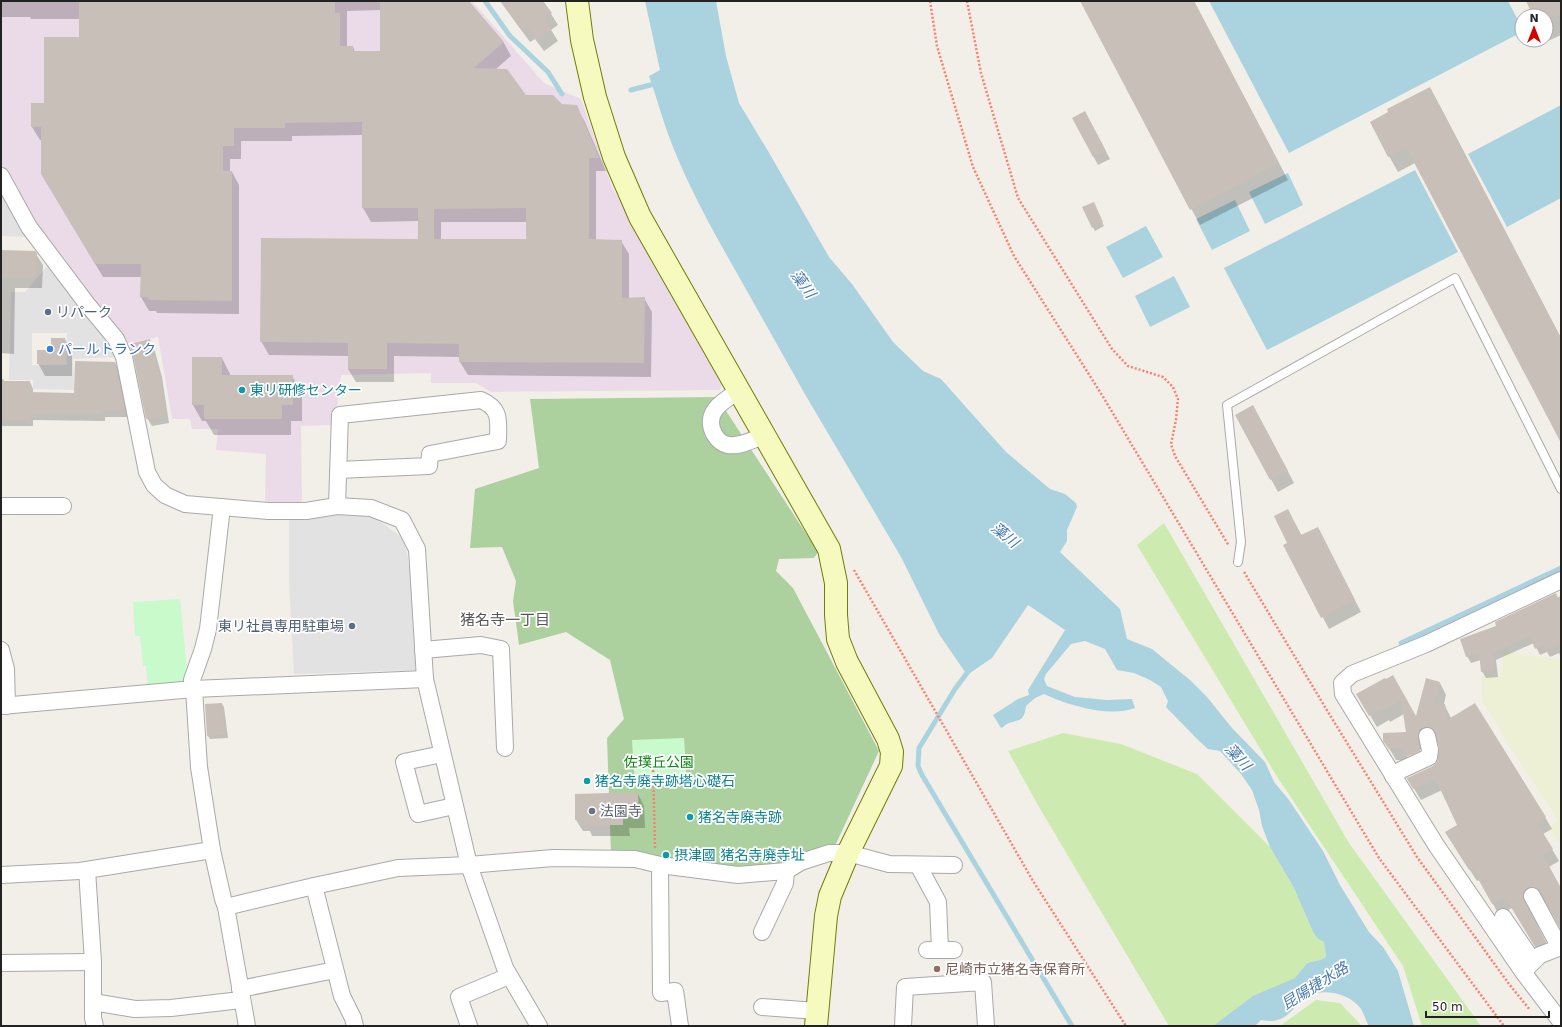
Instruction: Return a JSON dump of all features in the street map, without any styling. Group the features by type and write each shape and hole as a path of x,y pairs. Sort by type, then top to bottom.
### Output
{"street":[{"path":"577,1 582,40 595,97 614,157 640,217 829,549 836,583 838,639 847,662 888,739 892,752 891,766 848,853 830,896 826,916 817,1019 762,1007"},
{"path":"1,176 29,227 87,304 116,339 124,357 147,472 154,485 165,495 185,504 268,511 306,511 337,506 371,508 402,520 417,549 425,679 469,865 505,968 539,1026"},
{"path":"739,391 722,401 712,415 711,428 717,439 728,445 742,444 765,435"},
{"path":"337,506 338,470 340,415 481,400 492,405 498,418 498,441 430,454 429,466 338,470"},
{"path":"1,506 63,506"},
{"path":"222,508 208,629 203,649 192,680 194,689 199,767 212,850 226,907 240,994 247,1026"},
{"path":"1528,966 1436,845 1343,694 1342,683 1352,674 1426,644 1560,582"},
{"path":"423,650 481,646 501,649 505,748"},
{"path":"1,650 6,669 4,706 194,689 425,679"},
{"path":"1393,776 1401,770 1428,757 1430,750 1427,736"},
{"path":"442,754 404,762 418,814 454,806"},
{"path":"1,875 87,870 212,850"},
{"path":"226,907 398,868 469,865 560,858 635,859 660,865 738,875 786,871 801,862 829,853 848,853 889,864 954,865"},
{"path":"660,865 661,993 676,991 680,1026"},
{"path":"918,865 938,902 940,950"},
{"path":"87,870 93,962 93,1018 95,1026"},
{"path":"762,932 785,883 786,871"},
{"path":"314,886 342,996 353,1018 355,1026"},
{"path":"1528,966 1540,955 1561,948 1532,896"},
{"path":"1503,917 1528,966 1561,1022"},
{"path":"1,963 93,962"},
{"path":"93,1002 135,1009 171,1008 240,994 335,970"},
{"path":"469,1026 459,997 509,976"},
{"path":"903,1026 905,986 983,982 986,1026"}],"lane":[{"path":"1238,562 1241,542 1227,405 1455,278 1561,489"}],"path":[{"path":"930,1 937,46 973,167 1014,256 1114,414 1379,858 1504,1026"},
{"path":"653,766 655,834"}],"shaded area":[{"path":"1,1 472,1 544,83 581,99 612,187 722,382 720,390 491,392 476,383 431,383 431,373 341,375 335,425 301,426 302,503 265,503 266,454 216,450 218,429 192,429 190,419 172,419 158,337 126,344 32,224 1,165"},
{"path":"1,187 30,237 1,236"},
{"name":"リパーク","path":"48,265 102,331 116,357 73,359 74,390 33,389 33,380 9,380 11,292 25,292","holes":["32,333 67,333 67,365 32,365"]},
{"name":"東リ社員専用駐車場","path":"369,513 405,540 410,573 417,670 294,674 289,582 289,517"}],"green space":[{"path":"717,397 818,552 814,558 779,559 776,571 793,588 879,751 834,848 795,854 777,870 672,862 611,853 607,738 624,719 610,660 566,632 519,645 513,601 516,581 502,547 470,548 475,489 539,468 530,399"},
{"path":"1164,523 1349,843 1481,1026 1422,1026 1403,966 1276,775 1137,545"},
{"path":"180,599 188,680 184,685 148,689 146,666 143,666 140,636 135,636 133,602"},
{"path":"1504,651 1561,660 1561,845 1549,828 1558,820 1525,771 1482,701 1481,676 1500,676"},
{"path":"1063,733 1121,744 1197,774 1270,847 1294,888 1313,932 1318,939 1324,942 1326,957 1307,963 1295,978 1213,1026 1169,1026 1039,807 1008,751"},
{"name":"佐璞丘公園","path":"684,738 687,785 635,786 632,740"},
{"path":"1316,1000 1340,1003 1362,1026 1280,1026"}],"water":[{"path":"645,1 716,1 726,56 739,103 829,257 852,284 893,342 923,371 941,379 1006,452 1050,489 1065,494 1076,503 1077,507 1067,530 1067,541 1060,552 1120,609 1127,639 1152,649 1190,680 1207,697 1232,728 1265,762 1274,782 1289,800 1323,851 1340,885 1369,932 1383,947 1398,971 1414,1026 1369,1026 1361,1009 1356,1003 1340,995 1322,992 1306,996 1299,1001 1287,1015 1279,1020 1261,1020 1255,1026 1213,1026 1253,996 1295,978 1307,963 1326,957 1324,942 1318,939 1313,932 1294,888 1270,847 1262,826 1259,810 1252,790 1241,774 1220,751 1208,749 1166,707 1168,701 1161,687 1134,673 1117,670 1105,649 1085,641 1071,644 1046,674 1044,679 1047,686 1075,697 1107,700 1132,699 1135,708 1125,711 1101,711 1076,706 1044,694 1035,698 1026,706 1021,719 1008,723 1001,728 993,715 1018,699 1029,695 1028,690 1065,630 1028,605 992,658 967,675 939,634 901,557 806,396 716,236 684,173 668,134 649,76 660,70"},
{"path":"1209,1 1508,1 1514,13 1514,36 1289,153"},
{"path":"1561,105 1561,198 1507,227 1468,154"},
{"path":"1415,170 1458,252 1267,350 1224,268"},
{"path":"1288,173 1303,205 1265,224 1249,192"},
{"path":"1235,200 1250,231 1212,250 1196,219"},
{"path":"1146,226 1163,257 1123,278 1106,247"},
{"path":"1174,276 1190,307 1150,327 1135,296"}],"building":[{"path":"79,1 335,1 335,13 340,13 340,46 353,46 353,51 380,51 380,1 469,1 504,42 474,68 507,69 526,95 553,95 562,104 577,105 599,158 589,158 589,239 622,240 622,298 645,297 644,363 459,362 459,344 387,343 387,369 348,369 348,343 260,342 261,238 418,239 418,208 362,208 362,122 285,123 285,128 234,128 234,146 223,146 223,171 232,171 232,301 148,300 148,297 140,297 141,264 95,264 41,174 41,127 31,127 31,103 44,103 44,37 79,37","holes":["526,208 526,239 434,239 434,209"]},
{"path":"501,1 543,1 552,13 544,18 552,29 536,40 527,27 522,31"},
{"path":"1080,1 1194,1 1279,163 1190,210"},
{"path":"1526,1 1561,1 1561,14 1554,17 1554,8 1529,8"},
{"path":"1430,87 1561,338 1561,443 1406,147 1388,157 1370,122 1388,112 1387,109"},
{"path":"1085,111 1106,151 1093,157 1072,118"},
{"path":"1094,202 1103,222 1092,228 1082,207"},
{"path":"1,250 35,251 37,253 36,277 1,277"},
{"path":"51,338 65,338 65,364 37,364 37,350 51,350"},
{"path":"150,339 156,368 158,368 166,416 146,419 133,355 129,344"},
{"name":"東リ研修センター","path":"192,357 222,357 222,375 293,375 293,405 282,405 282,419 204,419 204,405 192,405"},
{"path":"75,361 115,362 125,411 102,411 102,414 30,414 30,420 1,420 1,381 30,381 30,392 74,393"},
{"path":"1253,405 1288,471 1270,480 1235,415"},
{"path":"1288,509 1301,535 1318,527 1355,600 1321,618 1283,545 1287,543 1274,516"},
{"path":"1556,593 1561,606 1561,643 1545,650 1543,645 1535,649 1530,636 1493,653 1494,670 1481,672 1479,652 1466,657 1460,639 1496,626 1495,622"},
{"path":"1393,675 1416,716 1426,678 1440,682 1434,705 1445,704 1447,720 1475,703 1546,817 1537,823 1553,849 1543,855 1561,888 1561,930 1537,888 1527,888 1524,891 1523,896 1546,942 1535,947 1505,897 1492,904 1472,868 1469,870 1445,832 1457,825 1435,778 1413,789 1407,779 1433,766 1437,762 1439,748 1434,730 1430,727 1420,729 1418,738 1420,751 1404,758 1403,748 1389,749 1383,741 1383,733 1406,732 1401,700 1383,711 1383,708 1369,716 1356,694"},
{"path":"222,703 226,734 207,736 205,704"},
{"path":"638,793 639,817 623,817 623,825 585,825 585,820 575,820 575,794"}],"waterway":[{"path":"485,1 510,36 548,72 562,94"},
{"path":"631,90 658,83"},
{"path":"1401,643 1561,568"},
{"path":"970,669 955,689 919,748 918,766 1072,1026"}],"place":[{"name":"リパーク","path":"48,312"},
{"name":"パールトランク","path":"50,349"},
{"name":"東リ研修センター","path":"242,390"},
{"name":"東リ社員専用駐車場","path":"352,626"},
{"name":"猪名寺廃寺跡塔心礎石","path":"587,781"},
{"name":"法園寺","path":"592,811"},
{"name":"猪名寺廃寺跡","path":"690,817"},
{"name":"摂津國 猪名寺廃寺址","path":"666,855"},
{"name":"尼崎市立猪名寺保育所","path":"937,969"}],"district":[{"name":"猪名寺一丁目","path":"505,620"}],"water label":[{"name":"藻川","path":"803,284"},
{"name":"藻川","path":"1005,535"},
{"name":"藻川","path":"1238,757"},
{"name":"昆陽捷水路","path":"1315,986"}]}
